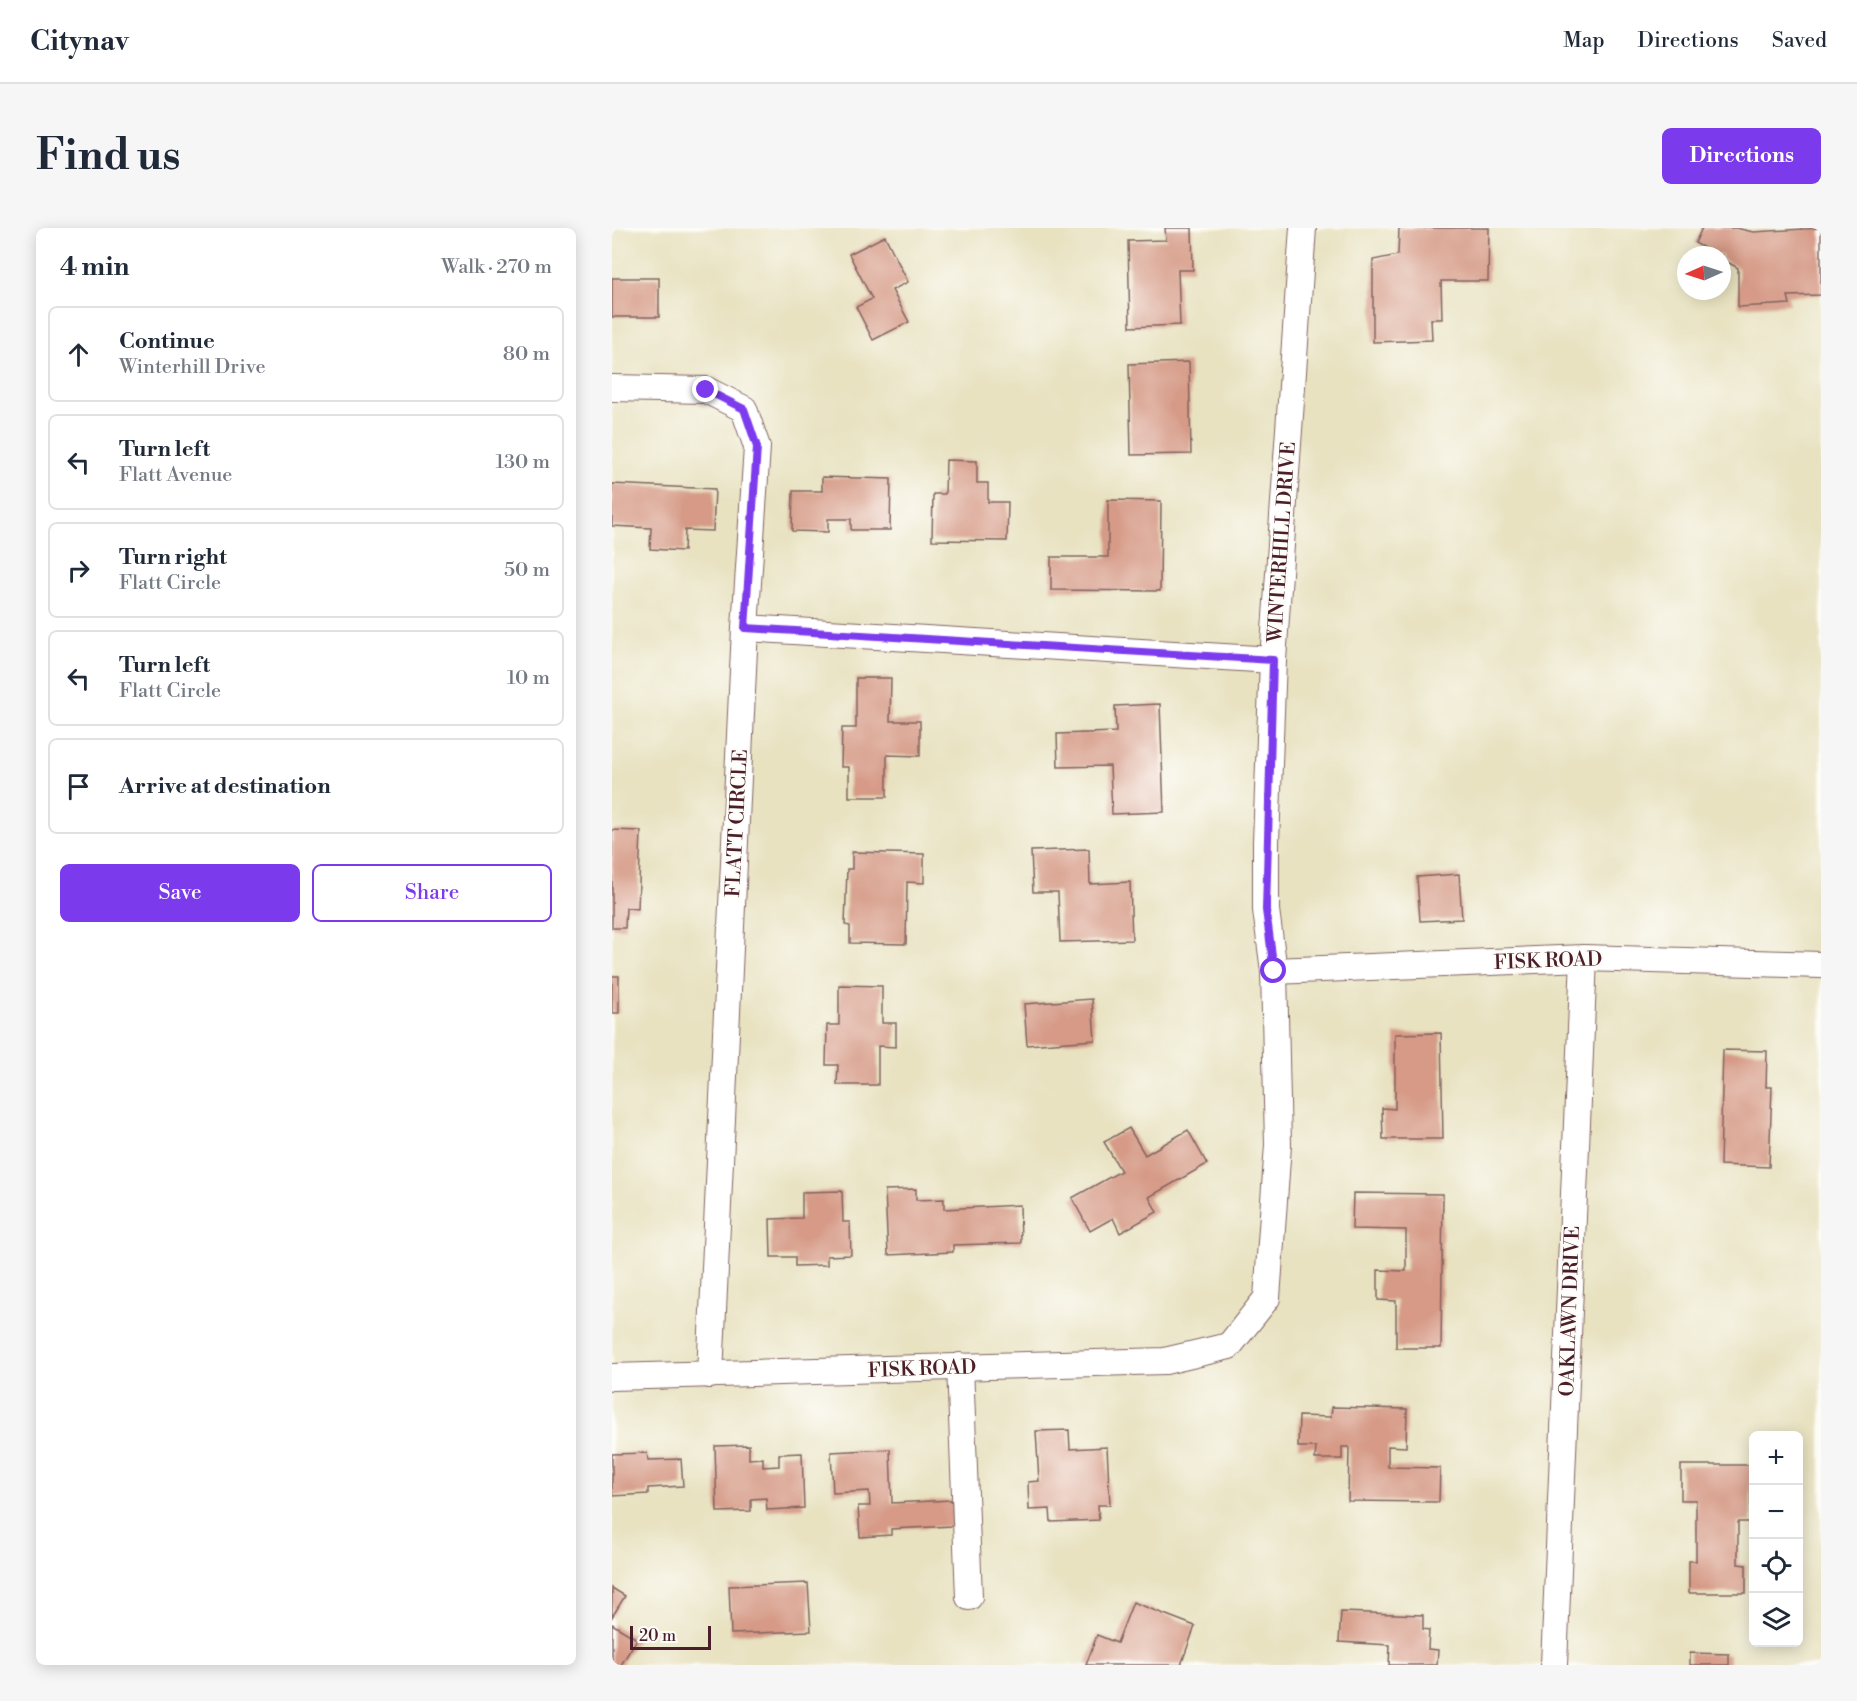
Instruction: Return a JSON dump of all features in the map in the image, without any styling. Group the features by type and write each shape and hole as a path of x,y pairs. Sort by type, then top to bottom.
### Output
{"street":[{"name":"WINTERHILL DRIVE","path":"1229,1346 1267,1298 1278,1144 1274,971 1266,910 1273,660 1303,228"},
{"name":"FLATT CIRCLE","path":"612,388 706,390 744,409 757,447 745,628 710,1375"},
{"path":"745,628 1273,660"},
{"name":"FISK ROAD","path":"1274,971 1584,958 1821,964"},
{"name":"OAKLAWN DRIVE","path":"1554,1665 1584,958"},
{"name":"FISK ROAD","path":"612,1377 1165,1361 1229,1346"},
{"path":"960,1366 969,1597"}],"building":[{"path":"1165,228 1192,228 1193,270 1178,270 1180,325 1130,327 1128,241 1166,240"},
{"path":"1399,228 1489,228 1488,281 1441,281 1442,319 1431,319 1432,340 1373,342 1373,260 1398,255"},
{"path":"1702,228 1736,228 1753,232 1821,228 1821,295 1788,296 1790,304 1738,307 1738,268 1731,264 1731,246 1700,246 1695,243"},
{"path":"885,236 908,282 892,290 909,322 873,340 856,307 872,299 849,254"},
{"path":"612,278 659,278 659,317 612,317"},
{"path":"1189,362 1191,454 1131,455 1129,364"},
{"path":"946,460 977,461 977,483 988,483 988,502 1008,502 1007,541 932,540 933,494 945,494"},
{"path":"822,477 891,479 890,530 851,530 851,519 828,519 828,532 792,531 793,491 822,491"},
{"path":"612,484 715,489 713,531 685,530 684,551 650,549 651,528 612,526"},
{"path":"1108,500 1161,501 1160,591 1051,590 1051,557 1108,557"},
{"path":"856,678 891,678 890,721 920,721 920,756 887,755 887,797 849,797 849,767 841,767 842,728 856,728"},
{"path":"1160,704 1164,812 1112,814 1110,766 1058,767 1057,734 1116,732 1115,706"},
{"path":"612,830 641,831 638,909 626,908 625,928 612,928"},
{"path":"1089,849 1090,884 1130,882 1132,940 1060,942 1058,892 1033,892 1031,851"},
{"path":"852,852 924,854 924,883 907,882 906,944 850,943 850,926 845,925 847,869 852,869"},
{"path":"1459,874 1462,919 1420,921 1417,877"},
{"path":"612,976 619,976 619,1013 612,1013"},
{"path":"839,985 882,986 882,1023 896,1023 896,1047 878,1046 878,1085 837,1085 838,1065 826,1065 827,1025 839,1025"},
{"path":"1092,999 1095,1040 1027,1045 1024,1004"},
{"path":"1441,1033 1443,1139 1383,1139 1382,1108 1395,1109 1395,1034"},
{"path":"1723,1050 1767,1051 1766,1087 1772,1087 1769,1167 1720,1165"},
{"path":"1129,1128 1145,1155 1188,1130 1207,1164 1149,1197 1157,1212 1120,1233 1113,1218 1090,1231 1072,1198 1121,1171 1104,1142"},
{"path":"916,1189 916,1200 944,1199 944,1209 1020,1205 1021,1243 953,1245 953,1252 888,1255 885,1190"},
{"path":"842,1191 843,1222 850,1222 851,1255 827,1256 827,1265 795,1266 795,1257 771,1257 770,1219 802,1218 802,1192"},
{"path":"1353,1193 1443,1194 1441,1348 1396,1348 1396,1301 1378,1300 1378,1270 1406,1271 1406,1230 1352,1229"},
{"path":"1332,1407 1407,1409 1406,1447 1388,1446 1388,1467 1440,1468 1439,1502 1348,1501 1349,1447 1342,1447 1342,1459 1315,1459 1316,1447 1298,1447 1299,1416 1331,1417"},
{"path":"1069,1430 1070,1449 1107,1447 1110,1505 1098,1505 1099,1520 1051,1522 1050,1509 1029,1510 1028,1482 1039,1481 1036,1431"},
{"path":"749,1445 749,1459 763,1458 763,1467 779,1466 779,1454 802,1453 804,1508 767,1510 766,1498 751,1499 751,1511 717,1512 715,1446"},
{"path":"890,1449 892,1503 952,1500 953,1526 891,1529 891,1535 860,1537 858,1506 870,1506 869,1491 833,1493 831,1452"},
{"path":"647,1453 648,1460 681,1459 683,1486 648,1488 648,1494 612,1496 612,1454"},
{"path":"1681,1465 1749,1465 1749,1522 1738,1522 1738,1564 1746,1565 1746,1593 1689,1593 1689,1561 1696,1561 1696,1500 1681,1500"},
{"path":"808,1583 811,1631 731,1634 729,1586"},
{"path":"612,1588 625,1596 612,1617"},
{"path":"1133,1602 1195,1626 1181,1665 1086,1665 1097,1635 1117,1643"},
{"path":"1341,1612 1423,1615 1423,1629 1429,1630 1428,1649 1438,1650 1437,1665 1389,1665 1390,1645 1339,1642"},
{"path":"612,1624 637,1639 621,1665 612,1665"},
{"path":"1690,1653 1729,1654 1729,1665 1690,1665"}],"route":[{"path":"706,390 744,409 757,447 745,628 1273,660 1266,842 1266,910 1274,971"}]}
